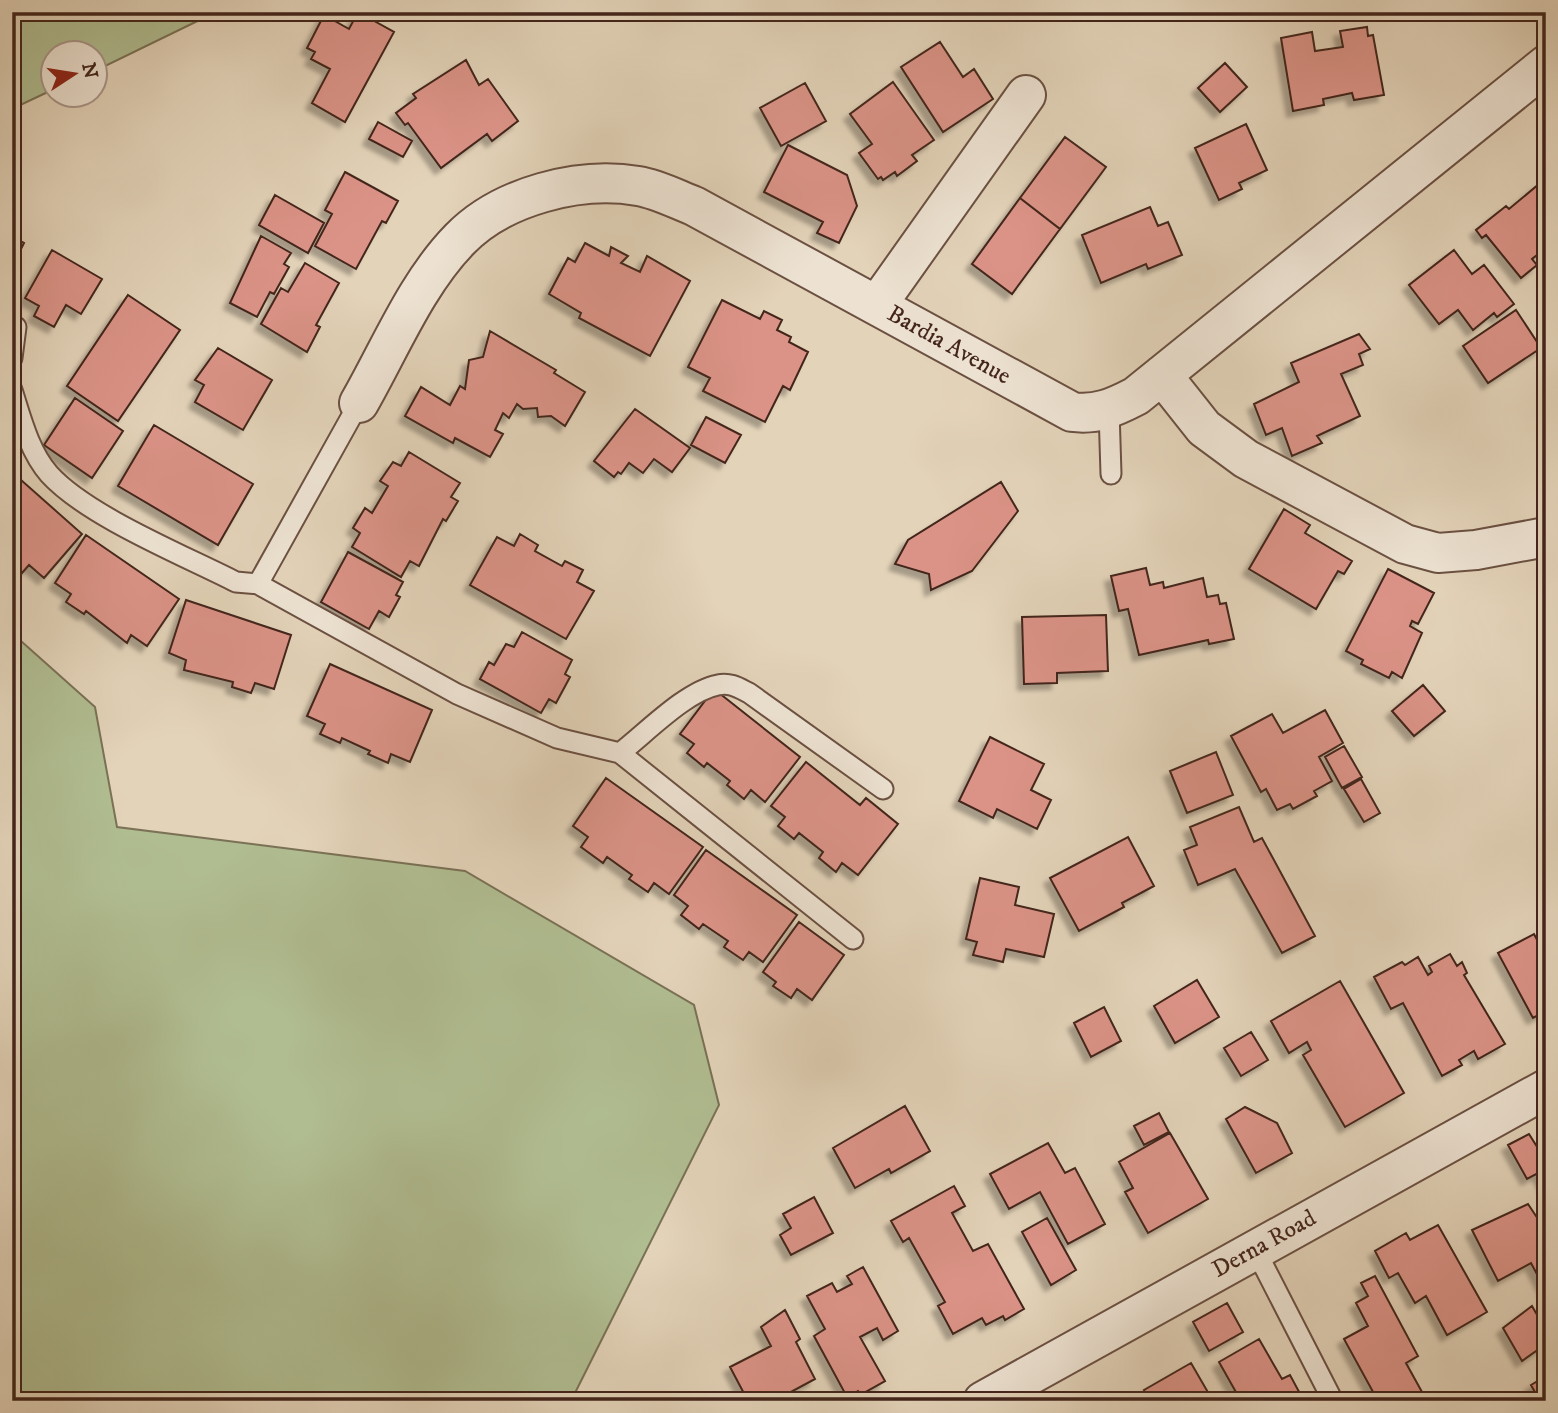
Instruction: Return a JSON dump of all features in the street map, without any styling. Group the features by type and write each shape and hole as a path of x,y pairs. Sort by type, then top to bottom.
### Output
{"street":[{"name":"Bardia Avenue","path":"359,403 430,276 460,239 488,216 532,196 590,185 639,186 694,206 1072,412 1090,414 1109,410 1136,396 1546,65"},
{"path":"877,305 1026,95"},
{"path":"1162,375 1204,428 1246,458 1405,544 1438,553 1476,550 1546,537"},
{"name":"Derna Road","path":"983,1401 1546,1089"}],"lane":[{"path":"12,358 16,327"},
{"path":"12,390 22,423 48,472 80,501 236,582 258,584 344,629 457,694 557,738 620,753 853,939"},
{"path":"258,584 359,403"},
{"path":"1109,410 1111,474"},
{"path":"620,753 692,696 718,685 731,684 749,693 883,789"},
{"path":"1255,1249 1333,1401"}],"green space":[{"path":"12,12 216,12 108,65 108,38 38,38 38,97 12,109"},
{"path":"12,633 95,707 117,827 465,871 694,1005 719,1105 571,1401 12,1401"}],"building":[{"path":"358,12 394,32 345,122 312,103 330,69 311,59 315,52 307,48 324,15 349,29"},
{"path":"1367,27 1368,36 1373,35 1384,95 1354,100 1352,93 1323,99 1324,105 1293,111 1281,38 1312,32 1315,51 1343,47 1340,31"},
{"path":"940,42 963,77 974,69 993,99 943,132 901,67"},
{"path":"466,60 479,85 488,79 518,121 492,141 487,134 441,168 408,123 405,125 396,113 416,98 413,94"},
{"path":"1225,63 1247,87 1220,112 1198,88"},
{"path":"893,82 934,140 912,155 917,161 897,176 895,172 883,180 881,177 878,179 859,153 872,144 850,114"},
{"path":"805,83 826,121 781,146 760,108"},
{"path":"378,122 412,141 403,157 369,139"},
{"path":"1246,124 1267,170 1239,183 1242,189 1219,200 1195,148"},
{"path":"1065,137 1106,167 1060,229 1020,198"},
{"path":"788,145 847,175 857,206 839,243 817,233 823,222 764,192"},
{"path":"345,172 398,201 386,223 382,221 356,269 315,246 332,214 325,210"},
{"path":"1539,184 1546,192 1546,248 1532,259 1537,265 1521,278 1486,235 1482,238 1476,230 1506,206 1509,209"},
{"path":"275,195 324,223 308,253 259,225"},
{"path":"1020,198 1060,229 1012,294 972,264"},
{"path":"1150,207 1158,226 1168,222 1182,255 1148,269 1146,264 1101,283 1082,235"},
{"path":"261,236 291,253 284,264 289,267 274,294 270,292 257,317 230,303"},
{"path":"12,237 24,243 12,267"},
{"path":"585,243 609,256 611,247 628,256 621,263 640,272 647,256 690,281 650,356 579,318 581,313 549,294 568,258 575,262"},
{"path":"52,250 102,279 81,314 66,305 54,327 34,316 39,306 25,298"},
{"path":"1454,250 1472,274 1484,265 1514,304 1497,317 1494,313 1473,330 1458,310 1439,324 1409,285"},
{"path":"305,263 339,283 316,325 320,327 307,352 261,324 281,288 288,292"},
{"path":"128,295 180,330 118,421 67,386"},
{"path":"722,300 760,319 764,311 782,320 777,330 791,337 789,342 808,352 790,390 783,386 765,422 703,391 710,378 688,367"},
{"path":"1516,310 1541,348 1488,383 1463,346"},
{"path":"490,331 556,370 554,373 585,392 565,426 551,416 538,417 537,408 523,409 517,404 509,418 503,413 495,430 503,434 490,457 455,438 453,443 405,416 421,387 450,405 460,386 465,389 469,360 483,357"},
{"path":"1359,334 1370,349 1359,354 1363,365 1341,374 1360,416 1317,436 1322,443 1292,456 1282,428 1266,435 1254,404 1299,382 1291,363"},
{"path":"218,348 272,380 243,430 195,402 204,385 195,380"},
{"path":"75,398 123,431 92,478 44,445"},
{"path":"635,409 690,448 672,472 654,459 643,473 629,463 621,474 618,472 614,477 594,461"},
{"path":"706,417 741,435 725,463 691,445"},
{"path":"154,425 253,484 218,545 118,486"},
{"path":"409,452 460,483 451,497 458,501 446,521 443,519 419,566 410,561 401,577 352,547 360,533 353,528 365,508 372,513 388,486 380,481 393,462 401,466"},
{"path":"12,472 82,534 44,578 29,565 22,573 12,564"},
{"path":"1001,482 1018,511 972,571 931,590 929,574 895,564 908,540"},
{"path":"1284,509 1310,525 1305,533 1352,561 1344,574 1338,571 1316,609 1249,569"},
{"path":"520,534 538,545 535,551 562,566 565,561 583,570 577,582 594,591 566,639 470,585 497,537 514,546"},
{"path":"86,535 179,599 147,646 131,635 127,643 86,611 84,614 66,602 71,594 55,583"},
{"path":"348,552 403,582 396,595 400,597 389,617 379,611 369,629 321,602"},
{"path":"1146,568 1150,585 1163,582 1164,588 1203,578 1207,597 1218,595 1220,604 1226,603 1234,639 1209,644 1208,640 1139,655 1128,609 1119,611 1111,576"},
{"path":"1388,569 1434,593 1418,624 1412,621 1410,626 1422,633 1402,678 1392,672 1389,678 1361,664 1363,660 1346,651"},
{"path":"186,600 291,635 274,689 255,683 251,693 232,687 233,682 184,670 186,660 169,653"},
{"path":"1106,615 1108,671 1057,673 1057,683 1024,684 1022,617"},
{"path":"522,632 572,660 565,674 570,677 556,703 549,699 541,713 480,679 489,662 494,665 506,644 514,647"},
{"path":"330,664 432,710 410,762 391,754 388,763 342,738 340,743 320,734 325,724 307,716"},
{"path":"1423,685 1445,711 1414,736 1392,711"},
{"path":"714,689 800,757 765,802 751,790 744,799 727,785 730,781 707,763 704,767 687,753 694,744 680,734"},
{"path":"1325,710 1343,743 1319,757 1332,781 1314,791 1317,796 1293,809 1290,804 1277,810 1266,789 1261,792 1231,736 1272,714 1283,733"},
{"path":"990,737 1044,764 1031,790 1051,800 1037,829 997,809 993,818 959,801"},
{"path":"1344,746 1362,777 1342,788 1325,757"},
{"path":"1216,752 1233,795 1187,813 1170,771"},
{"path":"806,762 860,805 866,798 898,824 858,875 842,863 836,872 819,858 823,852 799,833 794,839 778,826 785,817 771,806"},
{"path":"606,778 703,847 669,894 654,883 648,892 629,879 632,875 607,857 603,863 581,847 588,837 573,826"},
{"path":"1361,779 1380,813 1364,822 1344,789"},
{"path":"1239,807 1254,842 1262,838 1315,936 1282,953 1235,869 1198,885 1184,850 1197,845 1190,827"},
{"path":"1128,837 1154,886 1122,903 1124,907 1079,931 1050,878"},
{"path":"706,850 797,915 763,962 749,952 743,960 724,947 728,941 703,924 699,929 681,915 688,906 674,895"},
{"path":"980,878 1019,887 1015,905 1054,914 1044,957 1006,949 1003,962 973,955 977,942 966,939"},
{"path":"799,922 844,955 812,1000 797,989 791,998 773,986 776,982 763,972"},
{"path":"1534,934 1543,951 1546,949 1546,1011 1533,1018 1498,953"},
{"path":"1450,954 1457,966 1462,962 1467,973 1464,975 1505,1044 1478,1059 1474,1051 1459,1060 1462,1065 1442,1076 1403,1003 1391,1009 1374,977 1418,957 1428,975 1432,972 1429,966"},
{"path":"1197,980 1219,1017 1175,1043 1154,1006"},
{"path":"1340,981 1404,1093 1345,1127 1303,1055 1311,1050 1307,1042 1289,1053 1271,1021"},
{"path":"1104,1007 1121,1041 1091,1057 1074,1023"},
{"path":"1251,1032 1268,1060 1241,1076 1224,1048"},
{"path":"905,1106 930,1151 891,1173 889,1169 855,1188 833,1148"},
{"path":"1245,1107 1277,1123 1292,1153 1256,1173 1226,1119"},
{"path":"1159,1113 1169,1132 1144,1145 1134,1126"},
{"path":"1170,1133 1208,1199 1148,1233 1125,1192 1133,1188 1119,1162"},
{"path":"1529,1134 1546,1161 1546,1187 1538,1173 1527,1179 1508,1145"},
{"path":"1048,1143 1065,1173 1075,1168 1105,1224 1068,1244 1040,1192 1009,1209 990,1174"},
{"path":"954,1186 965,1206 952,1213 973,1251 988,1244 1024,1309 1005,1320 1003,1316 986,1325 982,1318 953,1334 938,1306 945,1302 909,1238 903,1242 891,1221"},
{"path":"814,1197 833,1233 791,1255 780,1235 791,1228 783,1214"},
{"path":"1528,1204 1546,1231 1546,1291 1531,1263 1498,1281 1472,1230"},
{"path":"1047,1218 1076,1270 1051,1285 1022,1232"},
{"path":"1438,1225 1487,1312 1447,1335 1426,1296 1415,1303 1398,1273 1389,1278 1375,1251 1406,1233 1410,1240"},
{"path":"863,1267 898,1331 883,1340 877,1328 860,1337 885,1381 860,1395 858,1391 847,1397 814,1336 825,1329 807,1296 832,1283 837,1292 852,1284 847,1276"},
{"path":"1375,1276 1418,1356 1406,1363 1427,1401 1378,1401 1344,1339 1368,1326 1356,1303 1368,1296 1361,1283"},
{"path":"1227,1303 1243,1332 1209,1351 1193,1322"},
{"path":"1532,1306 1536,1313 1546,1306 1546,1344 1522,1361 1503,1328"},
{"path":"785,1310 800,1339 796,1342 815,1379 785,1395 788,1399 785,1401 748,1401 730,1367 771,1346 761,1327"},
{"path":"1259,1339 1282,1379 1290,1375 1304,1401 1241,1401 1219,1362"},
{"path":"1191,1363 1213,1401 1151,1401 1144,1390"},
{"path":"1546,1376 1546,1401 1540,1401 1531,1385"}]}
